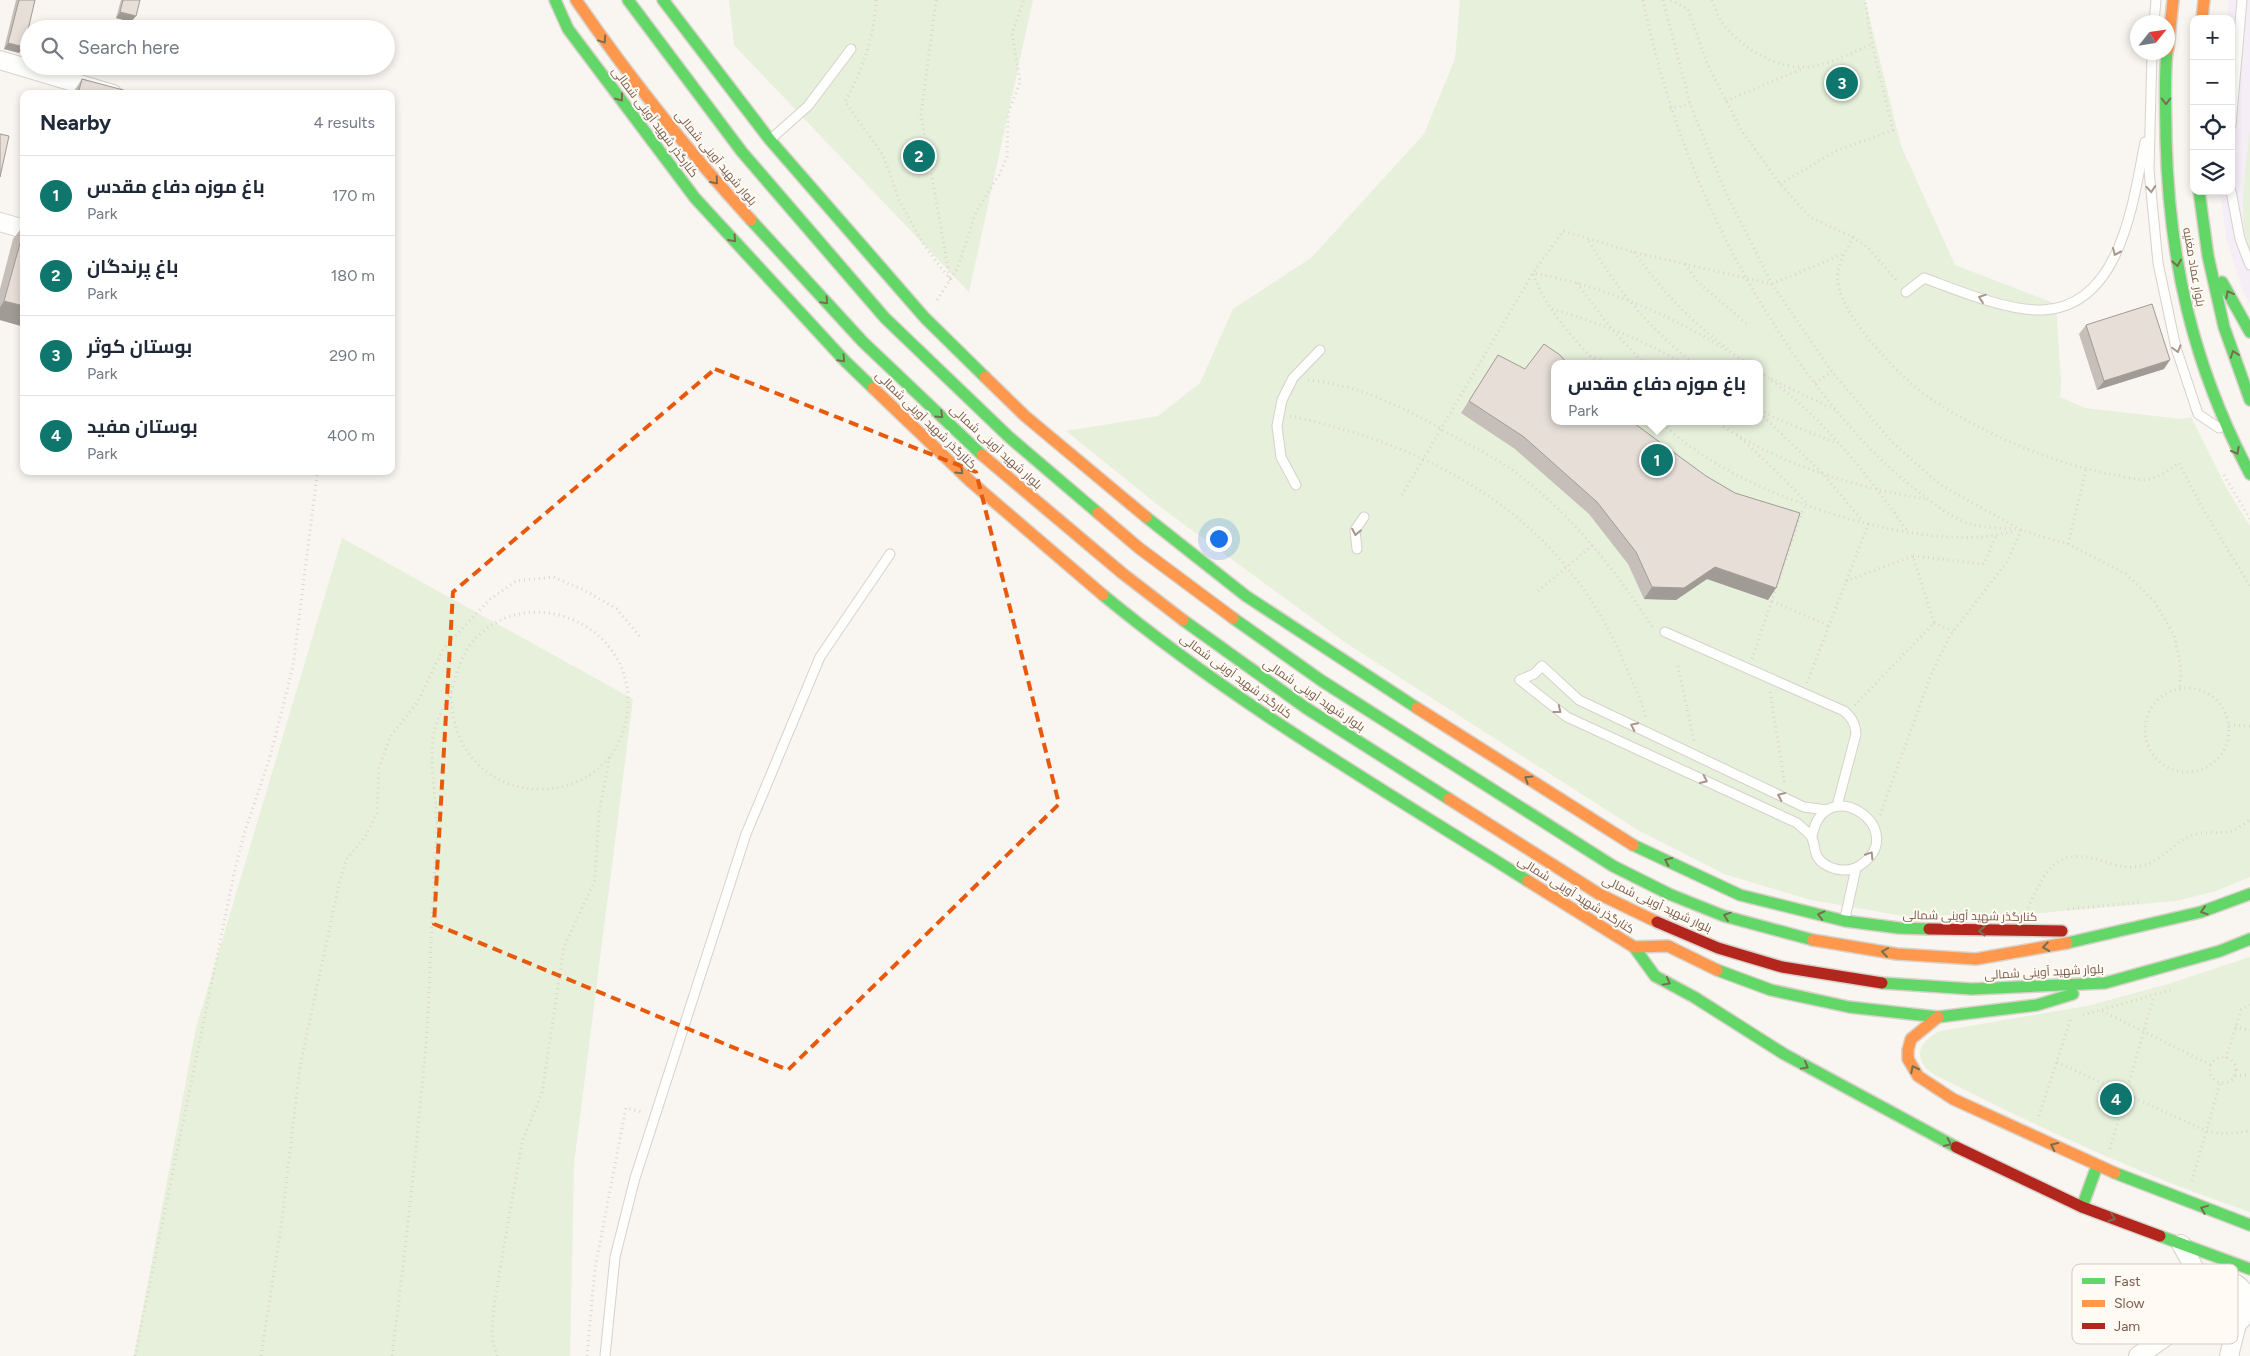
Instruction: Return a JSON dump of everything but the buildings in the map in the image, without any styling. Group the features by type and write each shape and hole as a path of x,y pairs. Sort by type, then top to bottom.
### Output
{"main road":[{"name":"کنارگذر شهید آوینی شمالی","path":"555,0 568,29 695,198 845,361 970,481 1105,597 1194,664 1267,715 1634,947 1668,946 1704,966 1771,990 1849,1007 1938,1016 2037,1006 2105,983"},
{"name":"بلوار شهید آوینی شمالی","path":"576,0 610,50 714,180 863,342 987,460 1122,573 1212,642 1306,708 1599,894 1657,922 1718,948 1782,967 1892,985 1972,989 2105,983 2220,951 2250,939"},
{"name":"بلوار شهید آوینی شمالی","path":"628,0 742,152 885,318 1009,436 1139,548 1231,617 1322,681 1613,866 1669,894 1724,916 1776,932 1833,945 1897,954 1976,959 2092,940 2118,931 2201,912 2250,894"},
{"name":"کنارگذر شهید آوینی شمالی","path":"663,0 770,140 924,318 1025,416 1156,525 1246,596 1338,658 1625,841 1740,895 1845,921 1899,928 2118,931"},
{"name":"بلوار عماد مغنیه","path":"2171,15 2173,0"},
{"path":"2202,15 2204,0"},
{"name":"بلوار عماد مغنیه","path":"2167,60 2166,164 2176,259 2193,338 2227,433 2250,474"},
{"name":"بلوار عماد مغنیه","path":"2200,195 2208,256 2224,327 2250,400"},
{"path":"2208,256 2250,332"},
{"path":"1634,947 1655,976 1694,997 1784,1054 1932,1136 2082,1207 2236,1264"},
{"path":"1938,1016 1911,1038 1908,1056 1914,1074 1952,1099 2097,1166 2250,1225"},
{"path":"2082,1207 2097,1166"},
{"path":"2238,1265 2250,1269"}],"street":[{"path":"0,60 20,66"},
{"path":"50,75 100,90"},
{"path":"0,222 20,228"},
{"path":"2181,1244 2192,1264"},
{"path":"2238,1285 2248,1294 2248,1306 2244,1316 2238,1323"},
{"path":"2138,1356 2155,1344"}],"lane":[{"path":"2155,15 2156,0"},
{"path":"2233,105 2242,0"},
{"path":"770,140 808,106 851,49"},
{"path":"2152,60 2149,170 2158,263 2176,348 2198,414 2227,433"},
{"path":"1906,292 1924,278 1999,304 2041,310 2069,306 2092,289 2110,266 2124,233 2150,120"},
{"path":"2232,195 2240,239 2250,265"},
{"path":"1296,485 1281,457 1277,426 1282,400 1293,378 1320,350"},
{"path":"1357,550 1355,530 1364,517"},
{"path":"605,1356 615,1257 635,1178 746,834 820,657 890,554"},
{"path":"1665,632 1803,692 1847,714 1856,724 1856,734 1836,806"},
{"path":"1812,837 1797,823 1567,717 1520,680 1534,674 1542,666 1579,700 1804,807 1827,810"},
{"path":"1836,806 1858,809 1872,824 1876,834 1872,854 1856,868 1846,870 1835,869 1825,865 1813,848 1812,837 1814,827 1827,810 1836,806"},
{"path":"1845,921 1856,868"}],"path":[{"path":"876,0 876,14 867,50 855,83 845,102 883,154 899,200 924,245 951,281"},
{"path":"936,0 921,115 951,281"},
{"path":"924,318 951,281 957,269 976,212 999,175 1007,157 1008,114 1020,82 1012,33 1024,0"},
{"path":"1643,0 1653,49 1670,109 1704,198 1743,276 1792,353 1836,410 1879,459 1927,499 1968,524 2021,530 2068,544 2126,574 2154,600 2174,635 2181,668 2180,688"},
{"path":"1663,0 1690,104 1724,191 1772,284 1832,372 1893,443 1939,484 2021,530"},
{"path":"1671,0 1688,9 1707,63 1741,130 1780,184 1810,217 1853,238 1868,248 1906,292"},
{"path":"1712,0 1721,21 1745,44 1774,63 1804,68"},
{"path":"1780,184 1836,151 1893,130 1872,44 1865,0"},
{"path":"1726,101 1804,68 1847,55 1872,44"},
{"path":"1670,109 1690,104"},
{"path":"1402,495 1533,273 1563,231 1633,252 1772,284 1845,253"},
{"path":"1853,238 1838,269 1838,283 1843,303 1866,337 1894,367 1933,400 1974,423 2024,446 2086,470 2149,479 2162,474 2178,463 2250,586"},
{"path":"1589,240 1628,301 1667,342 1689,360"},
{"path":"1633,252 1658,284 1692,322 1742,360"},
{"path":"1685,264 1698,282 1749,326"},
{"path":"1533,273 1577,283 1628,301 1670,319 1737,356"},
{"path":"1533,273 1537,286 1552,309 1594,360"},
{"path":"1577,283 1609,326 1640,360"},
{"path":"1552,309 1609,326 1655,346 1678,360"},
{"path":"1590,356 1601,360"},
{"path":"1815,383 1832,372"},
{"path":"1764,376 1836,410"},
{"path":"1764,376 1839,444 1879,491 1909,533"},
{"path":"1293,378 1322,381 1386,399 1518,474 1546,498 1593,545 1622,581 1656,633 1665,632"},
{"path":"1763,410 1783,422 1839,444"},
{"path":"1280,413 1376,438 1423,458 1468,482 1498,502 1525,524 1588,594 1618,648 1643,706 1650,734"},
{"path":"1763,416 1823,474 1862,521"},
{"path":"1664,425 1705,457 1744,478 1807,505 1909,533 1979,537 2021,530"},
{"path":"1722,425 1766,450 1823,474 1879,491 1927,499"},
{"path":"1733,432 1777,472 1807,505"},
{"path":"2068,544 2086,470"},
{"path":"135,1356 200,1049 218,944 235,869 244,834 270,757 293,666 306,578 317,475"},
{"path":"1748,669 1807,505"},
{"path":"1803,692 1869,522"},
{"path":"1876,834 1883,802 1932,672 1953,631 2007,562 2021,530"},
{"path":"1846,581 1914,556 1984,564 1997,534"},
{"path":"1538,591 1593,545"},
{"path":"1914,556 1934,623"},
{"path":"262,1356 281,1228 300,1066 339,884 346,860 364,837 377,813 379,768 390,737 418,703 443,648 489,600 516,581 553,577 584,590 617,609 641,638"},
{"path":"1772,601 1829,626"},
{"path":"392,1356 407,1235 426,1040 431,904 438,828 433,772 435,729 451,690 460,660 479,635 492,626 513,616 536,612 567,616 581,622 605,641 615,654 626,682 628,697 626,720 618,742 610,755 587,776 567,785 544,790 513,786 486,772 465,749 453,720 451,690"},
{"path":"1934,623 1953,631"},
{"path":"1847,714 1934,623"},
{"path":"1678,666 1697,757"},
{"path":"1767,677 1787,799"},
{"path":"2180,688 2193,688 2212,696 2225,712 2229,725 2229,738 2223,752 2214,763 2201,770 2187,773 2173,770 2160,763 2150,753 2145,739 2144,725 2148,712 2156,700 2167,692 2180,688"},
{"path":"2229,725 2250,726"},
{"path":"497,1356 492,1338 494,1305 522,1142 542,1093 564,947 595,880 599,813 610,755"},
{"path":"2036,911 2026,911 2047,870 2058,861 2081,856 2128,867 2142,866 2158,859 2181,841 2194,835 2236,831 2250,819"},
{"path":"2064,909 2144,902"},
{"path":"2063,1019 2101,1011 2180,987"},
{"path":"2110,1150 2154,995"},
{"path":"2226,1058 2241,1010 2250,1005"},
{"path":"2101,1011 2211,1065"},
{"path":"2029,1114 2038,1119 2071,1018"},
{"path":"2236,1027 2250,1030"},
{"path":"2226,1058 2235,1065 2235,1076 2231,1081 2220,1083 2211,1076 2211,1065 2215,1060 2226,1058"},
{"path":"2057,1062 2206,1131 2224,1134 2250,1131"},
{"path":"2235,1076 2250,1075"},
{"path":"2190,1185 2220,1083"},
{"path":"587,1356 595,1268 626,1108 655,1114"},
{"path":"2101,1146 2119,1154"}],"highlighted area":[{"path":"715,369 976,472 1059,804 788,1070 434,924 453,592"}],"shaded area":[{"path":"2229,0 2250,0 2250,303 2243,292 2226,237 2221,195 2235,195 2235,15 2227,15"}],"green space":[{"path":"729,0 1033,0 969,292 734,45"},
{"path":"1460,0 1865,0 1901,146 1955,265 2056,304 2061,381 2060,397 2085,408 2181,419 2191,417 2227,489 2250,526 2250,877 2216,891 2176,901 2028,914 1903,916 1811,900 1724,874 1636,829 1346,643 1163,509 1066,431 1158,416 1200,383 1233,309 1311,258 1424,134 1455,59"},
{"path":"2250,127 2250,249 2246,236 2243,205"},
{"path":"342,538 633,699 574,1164 570,1356 134,1356 196,1028"},
{"path":"2250,957 2250,1212 2129,1166 2050,1131 1933,1074 1926,1068 1920,1056 1920,1051 1927,1040 1940,1031 2087,1006 2168,984"}],"traffic: fast":[{"path":"555,0 568,29 695,198 845,361 873,388"},
{"path":"628,0 742,152 885,318 1009,437 1098,513"},
{"path":"663,0 770,140 925,318 985,377"},
{"path":"2167,60 2165,96 2168,184 2172,228 2179,270 2199,353 2230,434 2250,474"},
{"path":"2200,195 2208,256 2224,327 2250,400"},
{"path":"751,220 863,342 982,455"},
{"path":"2222,282 2250,332"},
{"path":"1146,517 1246,596 1417,708"},
{"path":"1103,595 1205,673 1311,745 1528,881"},
{"path":"1233,618 1322,681 1613,866 1669,894 1724,916 1813,940"},
{"path":"1183,620 1306,708 1449,799"},
{"path":"1633,845 1740,895 1845,921 1899,928 1929,929"},
{"path":"2067,943 2201,912 2250,894"},
{"path":"1882,983 1972,989 2105,983 2220,951 2250,939"},
{"path":"1634,947 1655,976 1694,997 1784,1054 1956,1147"},
{"path":"1717,970 1771,990 1849,1007 1938,1017 2037,1005 2073,994"},
{"path":"2082,1207 2097,1166"},
{"path":"2115,1173 2250,1225"},
{"path":"2160,1236 2236,1264"},
{"path":"2238,1265 2250,1269"}],"traffic: slow":[{"path":"576,0 660,113 751,220"},
{"path":"2171,15 2173,0"},
{"path":"2202,15 2204,0"},
{"path":"985,377 1025,416 1146,517"},
{"path":"873,388 970,481 1103,595"},
{"path":"982,455 1122,573 1183,620"},
{"path":"1098,513 1139,548 1233,618"},
{"path":"1417,708 1633,845"},
{"path":"1449,799 1599,894 1657,922"},
{"path":"1528,881 1634,947 1668,946 1717,970"},
{"path":"1813,940 1897,954 1976,959 2067,943"},
{"path":"1938,1017 1911,1039 1908,1059 1918,1076 1953,1099 2115,1173"}],"traffic: jam":[{"path":"1657,922 1718,948 1782,967 1882,983"},
{"path":"1929,929 2062,931"},
{"path":"1956,1147 2082,1207 2160,1236"}],"place":[{"name":"بوستان کوثر","path":"1842,83"},
{"name":"باغ پرندگان","path":"919,156"},
{"name":"باغ موزه دفاع مقدس","path":"1657,460"},
{"name":"بوستان مفید","path":"2116,1099"}]}
